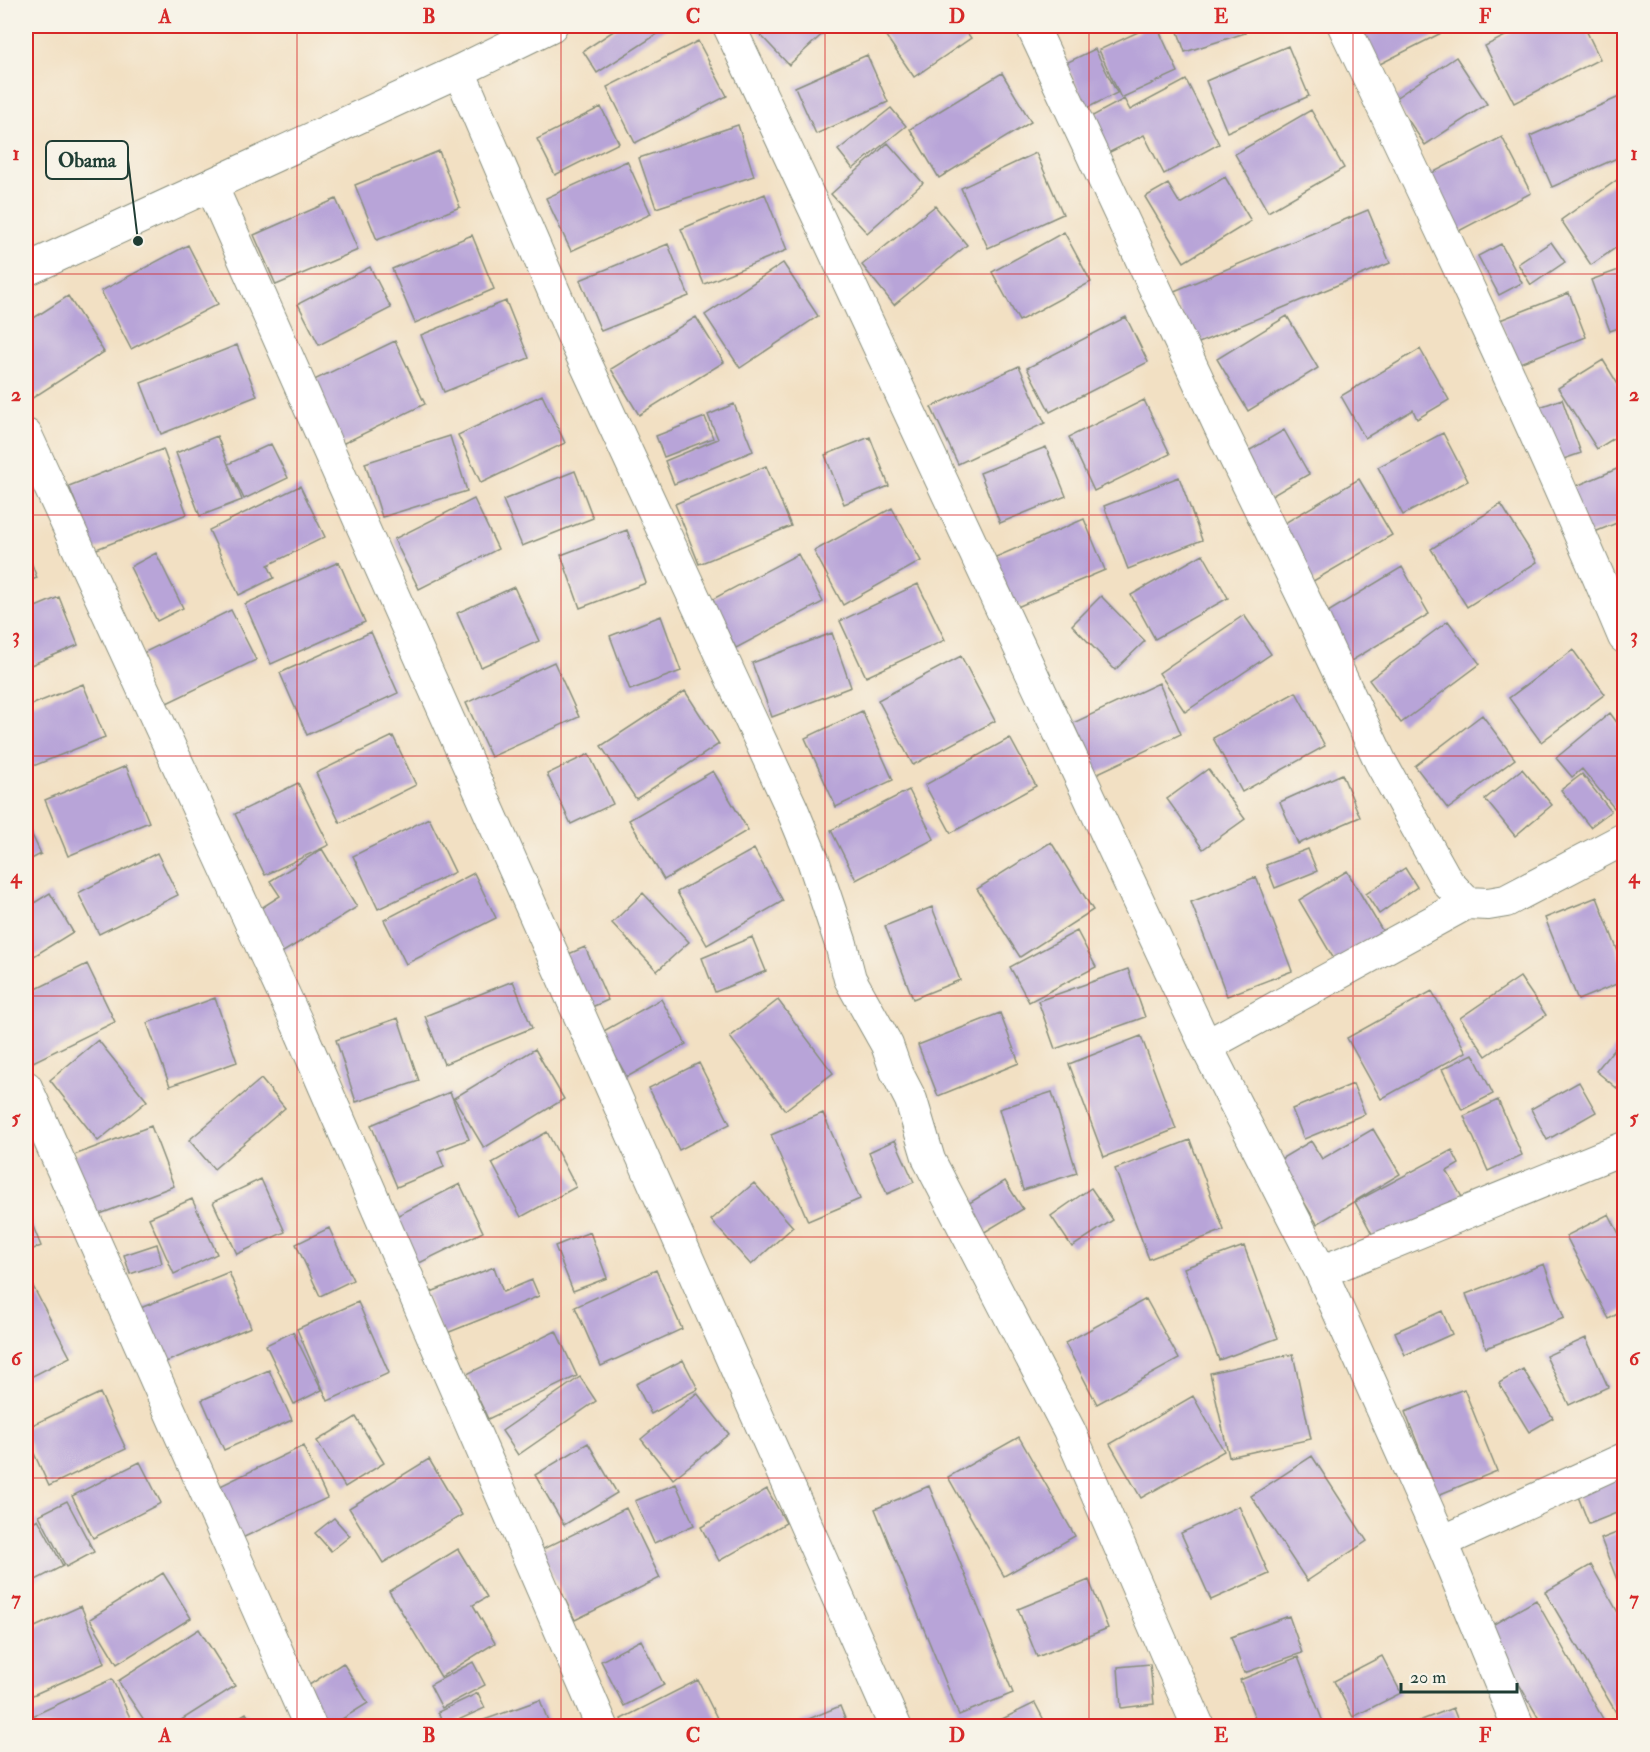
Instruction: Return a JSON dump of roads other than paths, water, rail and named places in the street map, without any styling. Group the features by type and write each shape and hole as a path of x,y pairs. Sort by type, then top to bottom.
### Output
{"street":[{"path":"26,270 459,71 551,26"},
{"path":"729,26 1206,1046 1321,1272 1442,1542 1518,1726"},
{"path":"1032,26 1381,763 1448,883 1467,903"},
{"path":"1344,26 1418,180 1561,492 1624,637"},
{"path":"459,71 573,336 792,809 813,860 850,979 887,1045 896,1071 911,1100 929,1160 1069,1430 1198,1726"},
{"path":"212,185 895,1726"},
{"path":"26,435 297,1023 602,1726"},
{"path":"1206,1046 1467,903 1488,904 1506,900 1624,839"},
{"path":"26,1087 310,1726"},
{"path":"1321,1272 1624,1148"},
{"path":"1442,1542 1624,1459"}],"place":[{"name":"Obama","path":"138,241"}]}
